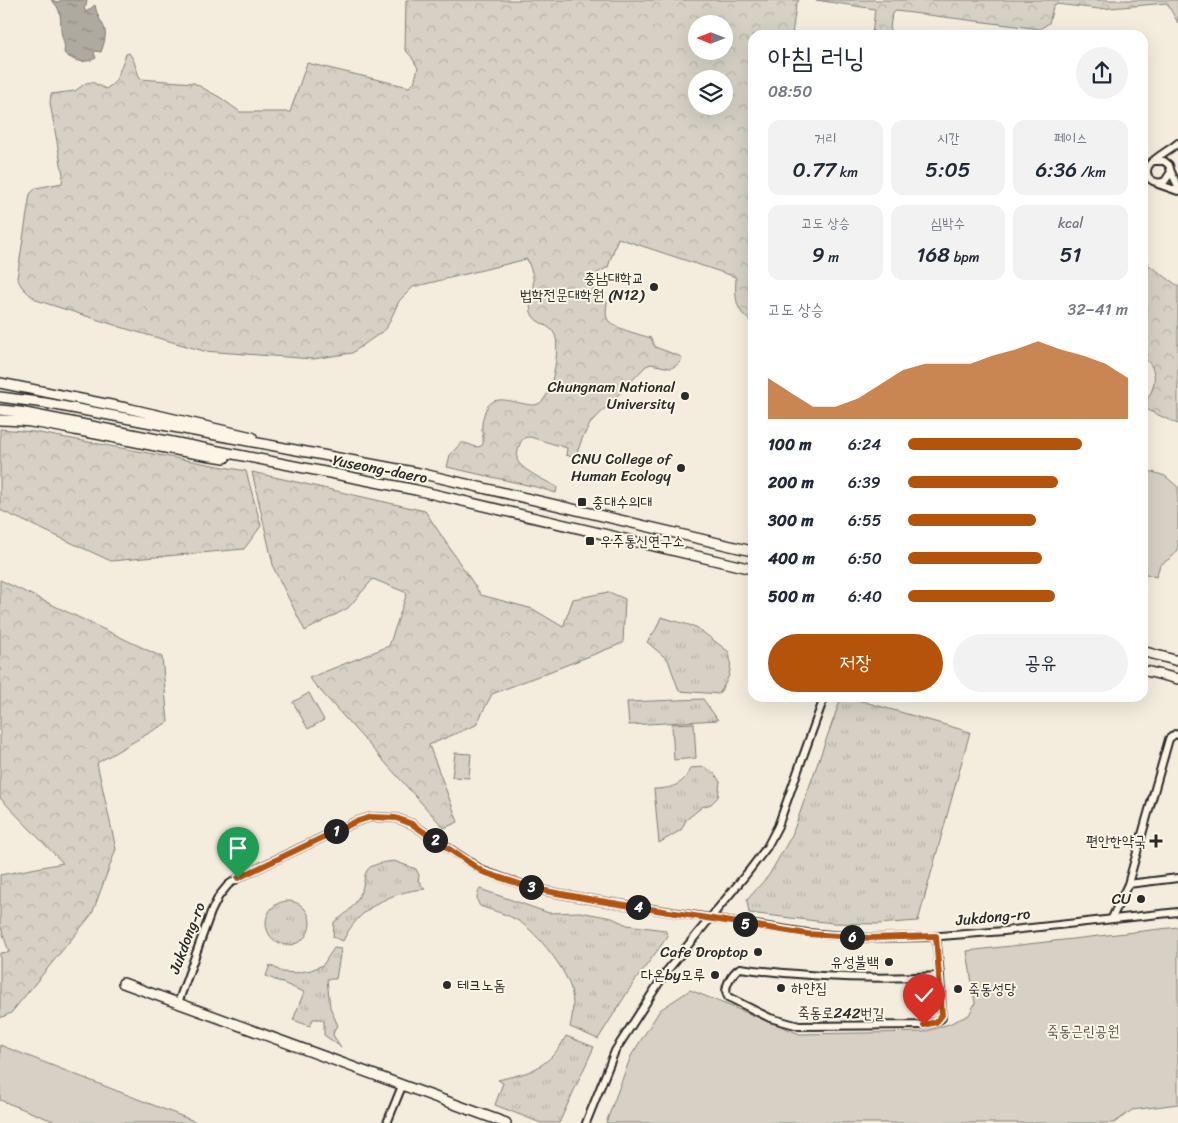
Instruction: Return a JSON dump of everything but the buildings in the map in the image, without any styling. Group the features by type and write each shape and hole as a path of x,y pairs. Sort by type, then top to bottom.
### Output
{"main road":[{"path":"0,383 218,428 250,436 283,448"},
{"name":"Yuseong-daero","path":"0,397 45,403 436,476 748,550"},
{"name":"Yuseong-daero","path":"0,410 20,412 416,490 748,567"},
{"path":"0,420 21,420 67,428 190,454 278,463"},
{"path":"1148,653 1178,661"},
{"path":"1148,672 1178,679"},
{"path":"122,983 506,1123"}],"street":[{"path":"1148,169 1149,165 1176,145"},
{"path":"1156,183 1166,181 1170,170 1170,156 1176,145"},
{"path":"1154,161 1164,161 1178,186"},
{"path":"1148,175 1151,180 1156,183 1178,191"},
{"path":"586,1123 615,1051 666,972 712,918 767,847 778,826 823,702"},
{"path":"1112,918 1128,884 1170,739 1175,734 1178,734"},
{"name":"Jukdong-ro","path":"178,1003 211,912 218,896 228,886 238,878 271,862 355,822 371,817 396,818 412,824 483,872 535,889 816,934 870,938 936,936 1004,931 1178,912"},
{"path":"1128,884 1178,878"},
{"name":"죽동로242번길","path":"936,936 940,976 942,1015 936,1022 924,1025 799,1026 770,1018 728,997 726,994 734,972 740,968 775,973 876,979 940,976"},
{"path":"387,1123 402,1086"}],"green space":[{"path":"406,0 799,0 796,5 793,30 748,30 748,319 737,303 736,278 733,276 618,238 608,267 597,273 593,283 595,294 607,302 606,312 609,322 620,328 651,338 655,347 682,358 678,364 670,368 651,364 646,366 590,424 575,458 566,455 567,448 530,437 523,439 517,454 519,463 534,475 557,487 556,493 447,467 450,455 461,443 467,443 476,447 483,444 482,424 489,405 495,401 502,400 536,405 547,394 553,378 557,349 556,341 553,331 536,319 531,312 530,303 533,281 527,259 413,287 399,301 386,329 352,353 313,359 204,351 39,301 26,291 17,278 30,194 36,188 62,183 63,175 50,103 51,94 75,91 86,83 92,82 106,89 117,78 126,54 129,53 133,59 140,79 194,83 221,98 240,112 290,112 307,63 409,87 414,83 418,68 405,50"},
{"path":"816,0 1178,0 1178,23 1167,3 1099,9 1056,4 1053,7 1049,23 1040,29 896,11 892,14 890,30 873,30 875,9"},
{"path":"1148,264 1178,286 1178,424 1148,410 1148,397 1151,393 1154,380 1152,367 1148,362"},
{"path":"0,429 34,432 246,471 261,526 244,549 111,561 0,510"},
{"path":"1148,471 1165,476 1178,487 1178,550 1172,557 1160,565 1156,577 1148,575"},
{"path":"252,472 425,511 481,595 533,609 563,627 573,599 609,592 625,599 623,643 492,694 476,725 429,745 458,822 444,828 309,678 389,646 407,593 373,579 348,608 305,631 274,569"},
{"path":"0,580 162,657 168,722 97,763 116,849 92,914 11,1013 0,1018 0,953 9,952 0,925 0,875 63,863 0,798"},
{"path":"661,617 696,627 729,652 731,664 729,674 719,694 679,691 668,660 647,642 656,629"},
{"path":"309,693 324,720 308,729 293,702"},
{"path":"703,699 718,720 629,725 627,702"},
{"path":"840,702 865,702 970,732 918,921 877,924 833,923 749,913 747,900 769,875 792,835"},
{"path":"694,723 696,758 674,760 672,724"},
{"path":"455,753 471,754 469,778 452,777"},
{"path":"704,767 715,774 720,782 718,797 711,804 702,807 686,820 681,830 659,843 654,789 676,785 685,778 690,768"},
{"path":"394,861 416,869 419,875 418,881 421,882 421,886 425,889 400,893 388,898 366,911 349,930 343,941 333,937 334,922 347,912 357,900 368,869 381,863"},
{"path":"480,889 549,913 580,912 612,918 627,925 665,930 668,936 632,985 598,1039 570,1027 573,1008 571,989 563,971 550,952 520,922 480,906 477,898"},
{"path":"288,901 300,905 306,911 310,923 306,935 300,941 288,945 276,941 270,935 266,923 270,911 276,905"},
{"name":"죽동근린공원","path":"1178,927 1178,1104 1132,1110 1114,1123 606,1123 631,1056 660,1010 690,990 800,1034 924,1032 969,1015 975,1003 967,951"},
{"path":"334,948 341,949 336,979 327,979 330,1007 338,1026 335,1028 333,1035 341,1047 324,1035 324,1021 313,1019 310,1026 293,1020 304,992 266,976 270,965 282,972 295,973 311,970 323,965"},
{"path":"566,1036 594,1047 559,1123 541,1123 495,1105 503,1083 498,1080 526,1073 540,1066 552,1056"},
{"path":"0,1045 199,1123 58,1123 0,1100"}],"water":[{"path":"51,0 58,2 61,0 87,0 84,8 86,12 95,5 105,30 101,52 95,51 94,53 96,58 79,61 64,53 60,13"}],"place":[{"name":"충남대학교 법학전문대학원 (N12)","path":"654,287"},
{"name":"Chungnam National University","path":"685,396"},
{"name":"CNU College of Human Ecology","path":"681,468"},
{"name":"충대수의대","path":"582,502"},
{"name":"우주통신연구소","path":"590,541"},
{"name":"편안한약국","path":"1156,841"},
{"name":"CU","path":"1141,899"},
{"name":"Cafe Droptop","path":"758,952"},
{"name":"유성불백","path":"889,962"},
{"name":"다온by모루","path":"715,975"},
{"name":"테크노돔","path":"447,985"},
{"name":"하얀집","path":"781,988"},
{"name":"죽동성당","path":"958,989"}],"route":[{"path":"238,878 355,822 371,817 396,818 412,824 483,872 535,889 807,934 870,938 936,936 942,1018 936,1022 924,1025"}]}
